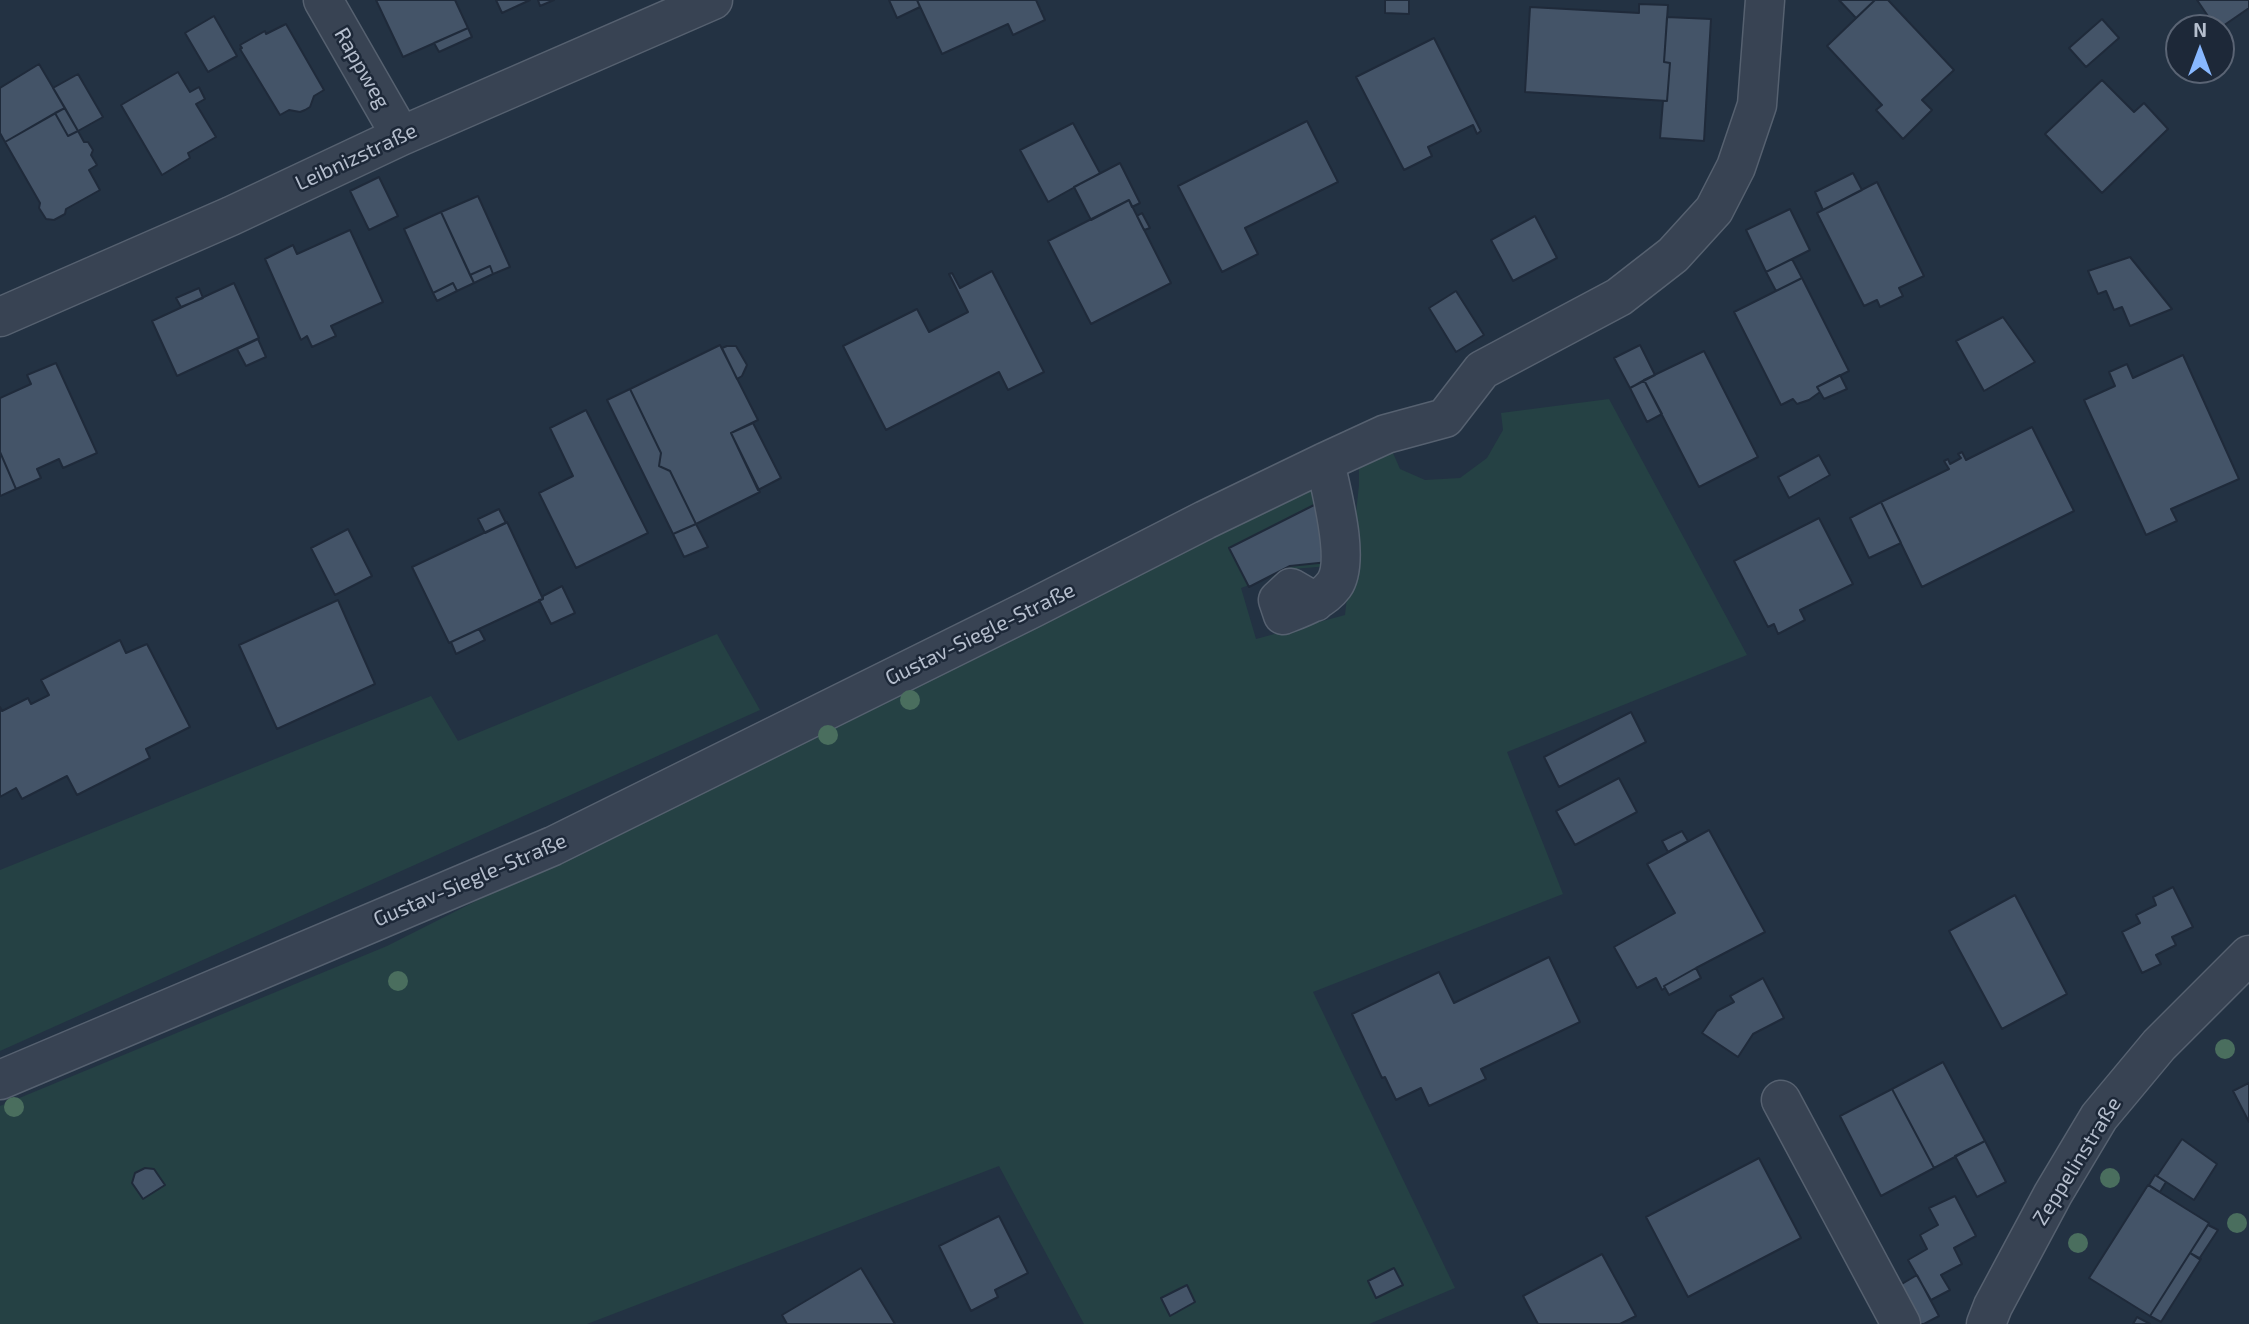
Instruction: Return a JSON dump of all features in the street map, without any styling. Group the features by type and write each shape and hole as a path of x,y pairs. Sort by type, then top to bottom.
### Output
{"street":[{"name":"Rappweg","path":"323,0 401,136"},
{"name":"Leibnizstraße","path":"0,317 231,216 401,136 713,0"},
{"name":"Gustav-Siegle-Straße","path":"0,1080 552,846 1325,462 1386,434 1445,418 1482,370 1619,297 1673,255 1714,210 1736,167 1757,105 1765,0"},
{"path":"1315,602 1335,584 1342,557 1325,462"},
{"name":"Zeppelinstraße","path":"1986,1324 2053,1194 2099,1117 2159,1045 2249,955"},
{"path":"1781,1100 1901,1324"}],"green space":[{"path":"1609,399 1747,655 1507,752 1563,894 1313,992 1455,1288 1369,1324 1084,1324 999,1166 587,1324 0,1324 0,1106 387,946 1318,475 1329,566 1293,569 1241,588 1256,639 1345,615 1359,485 1359,457 1379,444 1393,453 1400,469 1425,480 1460,478 1487,458 1503,430 1501,413"},
{"path":"717,634 760,710 0,1051 0,870 431,696 458,741"}],"building":[{"path":"376,0 455,0 468,28 403,57"},
{"path":"496,0 530,0 502,13"},
{"path":"538,0 554,0 540,6"},
{"path":"889,0 917,0 920,7 897,18"},
{"path":"917,0 1036,0 1045,20 1013,35 1008,24 942,54"},
{"path":"1385,0 1409,0 1409,14 1385,13"},
{"path":"1839,0 1875,0 1856,18"},
{"path":"1875,0 1888,0 1954,70 1922,100 1932,110 1903,139 1876,110 1882,105 1827,46"},
{"path":"2197,0 2249,0 2249,8 2235,18 2235,14 2206,14"},
{"path":"1639,4 1668,5 1664,62 1670,63 1667,101 1525,92 1530,7 1639,13"},
{"path":"214,16 237,56 208,72 185,33"},
{"path":"1667,17 1711,19 1704,141 1660,138 1670,63 1664,62"},
{"path":"2102,19 2119,38 2086,67 2069,48"},
{"path":"286,24 324,90 314,96 310,107 305,110 289,110 280,115 240,45 265,31 266,34"},
{"path":"468,28 472,37 439,52 434,43"},
{"path":"1434,38 1481,131 1477,134 1473,125 1428,147 1432,156 1404,170 1356,77"},
{"path":"39,64 65,108 5,142 0,133 0,88"},
{"path":"178,72 190,92 199,87 205,99 196,104 216,137 188,153 190,158 162,175 121,105"},
{"path":"78,74 103,117 78,131 53,88"},
{"path":"2102,80 2134,112 2144,103 2168,129 2102,193 2045,134"},
{"path":"65,108 78,131 68,136 55,113"},
{"path":"55,113 68,136 78,131 84,142 88,142 93,150 91,155 97,165 89,170 100,190 66,209 65,214 54,220 46,219 39,208 40,203 5,142"},
{"path":"1307,121 1338,182 1245,228 1258,254 1222,272 1178,186"},
{"path":"1073,123 1100,173 1048,202 1020,150"},
{"path":"1120,163 1140,203 1132,207 1129,200 1091,220 1074,187"},
{"path":"1853,173 1862,190 1823,210 1815,192"},
{"path":"379,177 398,216 369,230 350,191"},
{"path":"1877,182 1924,276 1899,288 1903,296 1880,307 1877,300 1864,306 1817,213"},
{"path":"478,196 510,267 493,274 490,266 470,275 441,212"},
{"path":"1129,200 1171,283 1091,324 1048,241"},
{"path":"1790,209 1810,250 1766,272 1746,230"},
{"path":"441,212 474,283 457,291 453,283 433,293 404,229"},
{"path":"1142,213 1150,228 1144,230 1137,216"},
{"path":"1535,216 1557,258 1513,281 1491,240"},
{"path":"350,230 383,302 331,326 336,336 312,347 307,336 301,340 265,259 293,245 297,254"},
{"path":"2130,257 2172,309 2130,326 2122,307 2114,310 2106,291 2098,294 2088,271"},
{"path":"1792,259 1802,278 1776,291 1766,272"},
{"path":"490,266 493,274 474,283 470,275"},
{"path":"992,271 1044,372 1008,390 999,372 886,430 843,346 917,309 929,332 968,312 949,274 952,273 960,288"},
{"path":"1802,278 1849,371 1817,387 1820,392 1809,400 1797,404 1793,399 1781,405 1734,312"},
{"path":"234,283 259,338 177,376 152,321"},
{"path":"453,283 457,291 437,301 433,293"},
{"path":"199,288 203,298 181,307 176,298"},
{"path":"1456,291 1484,335 1456,352 1429,308"},
{"path":"2003,317 2035,362 1984,391 1956,341"},
{"path":"258,339 266,357 246,366 237,349"},
{"path":"720,345 758,420 731,433 760,492 696,524 670,471 659,466 661,453 630,389"},
{"path":"1640,345 1655,375 1630,388 1614,358"},
{"path":"736,346 747,365 742,376 737,379 722,348"},
{"path":"1704,351 1758,457 1699,487 1644,380"},
{"path":"2183,355 2239,479 2171,509 2177,521 2146,535 2084,400 2115,386 2109,372 2127,364 2133,378"},
{"path":"56,363 97,453 63,468 59,459 37,469 41,478 16,489 0,452 0,398 31,384 27,375"},
{"path":"1840,375 1847,389 1824,399 1817,387"},
{"path":"1644,380 1662,414 1647,422 1630,388"},
{"path":"630,389 661,453 659,466 670,471 696,524 673,534 607,400"},
{"path":"586,410 648,533 576,568 539,493 573,476 550,428"},
{"path":"753,423 781,478 758,490 731,433"},
{"path":"2032,427 2074,511 1922,587 1881,502 1949,469 1944,461 1948,459 1950,464 1961,458 1958,454 1962,452 1966,460"},
{"path":"0,452 16,489 0,496"},
{"path":"1819,455 1830,475 1789,498 1778,477"},
{"path":"1320,502 1328,562 1290,566 1249,587 1229,548"},
{"path":"1881,502 1901,543 1869,558 1850,518"},
{"path":"499,509 506,523 485,533 478,519"},
{"path":"1819,518 1853,584 1800,610 1805,620 1778,634 1774,624 1768,627 1734,561"},
{"path":"507,522 543,599 449,643 412,567"},
{"path":"696,524 708,547 684,557 673,534"},
{"path":"348,529 372,576 335,595 311,548"},
{"path":"562,586 575,613 551,624 539,600"},
{"path":"338,600 375,684 277,729 239,645"},
{"path":"479,629 485,640 456,654 451,642"},
{"path":"120,640 126,653 147,644 190,727 146,749 150,758 77,795 67,776 22,799 16,788 0,797 0,707 2,711 28,698 31,704 49,695 41,680"},
{"path":"1631,712 1646,742 1559,787 1544,757"},
{"path":"1619,778 1637,812 1575,845 1556,811"},
{"path":"1709,830 1765,932 1664,986 1662,990 1656,978 1637,988 1614,947 1675,913 1647,864"},
{"path":"1682,831 1688,841 1668,852 1662,841"},
{"path":"2173,887 2193,927 2172,937 2176,945 2156,955 2161,964 2142,973 2122,932 2140,923 2136,915 2156,905 2153,897"},
{"path":"2015,895 2067,994 2002,1029 1949,931"},
{"path":"1549,957 1580,1022 1481,1069 1486,1079 1429,1106 1421,1088 1396,1100 1385,1077 1382,1078 1352,1014 1439,972 1454,1003"},
{"path":"1696,968 1701,978 1669,995 1664,986"},
{"path":"1763,978 1784,1018 1753,1034 1738,1057 1702,1033 1717,1011 1734,1002 1730,996"},
{"path":"1943,1062 1985,1141 1934,1168 1892,1089"},
{"path":"2249,1083 2249,1122 2233,1091"},
{"path":"1892,1089 1934,1168 1881,1196 1840,1116"},
{"path":"2182,1139 2217,1164 2194,1200 2157,1176"},
{"path":"1985,1141 2006,1182 1977,1197 1955,1156"},
{"path":"1759,1158 1801,1238 1688,1297 1646,1217"},
{"path":"145,1168 154,1169 165,1185 143,1199 132,1183 135,1173"},
{"path":"2155,1175 2166,1182 2160,1192 2149,1185"},
{"path":"2148,1185 2209,1223 2150,1316 2089,1278"},
{"path":"1955,1196 1976,1236 1954,1248 1962,1264 1941,1275 1950,1290 1931,1300 1908,1260 1927,1249 1920,1235 1938,1225 1929,1208"},
{"path":"999,1216 1028,1273 995,1290 998,1297 971,1311 939,1246"},
{"path":"2208,1225 2218,1230 2199,1259 2190,1253"},
{"path":"2190,1253 2201,1259 2161,1322 2150,1316"},
{"path":"1602,1254 1636,1316 1620,1324 1538,1324 1523,1296"},
{"path":"861,1268 895,1324 787,1324 782,1315"},
{"path":"1394,1268 1403,1285 1376,1298 1368,1281"},
{"path":"1917,1275 1939,1316 1924,1324 1915,1324 1895,1288"},
{"path":"1187,1285 1195,1302 1170,1316 1161,1298"},
{"path":"2137,1317 2150,1324 2133,1324"}]}
